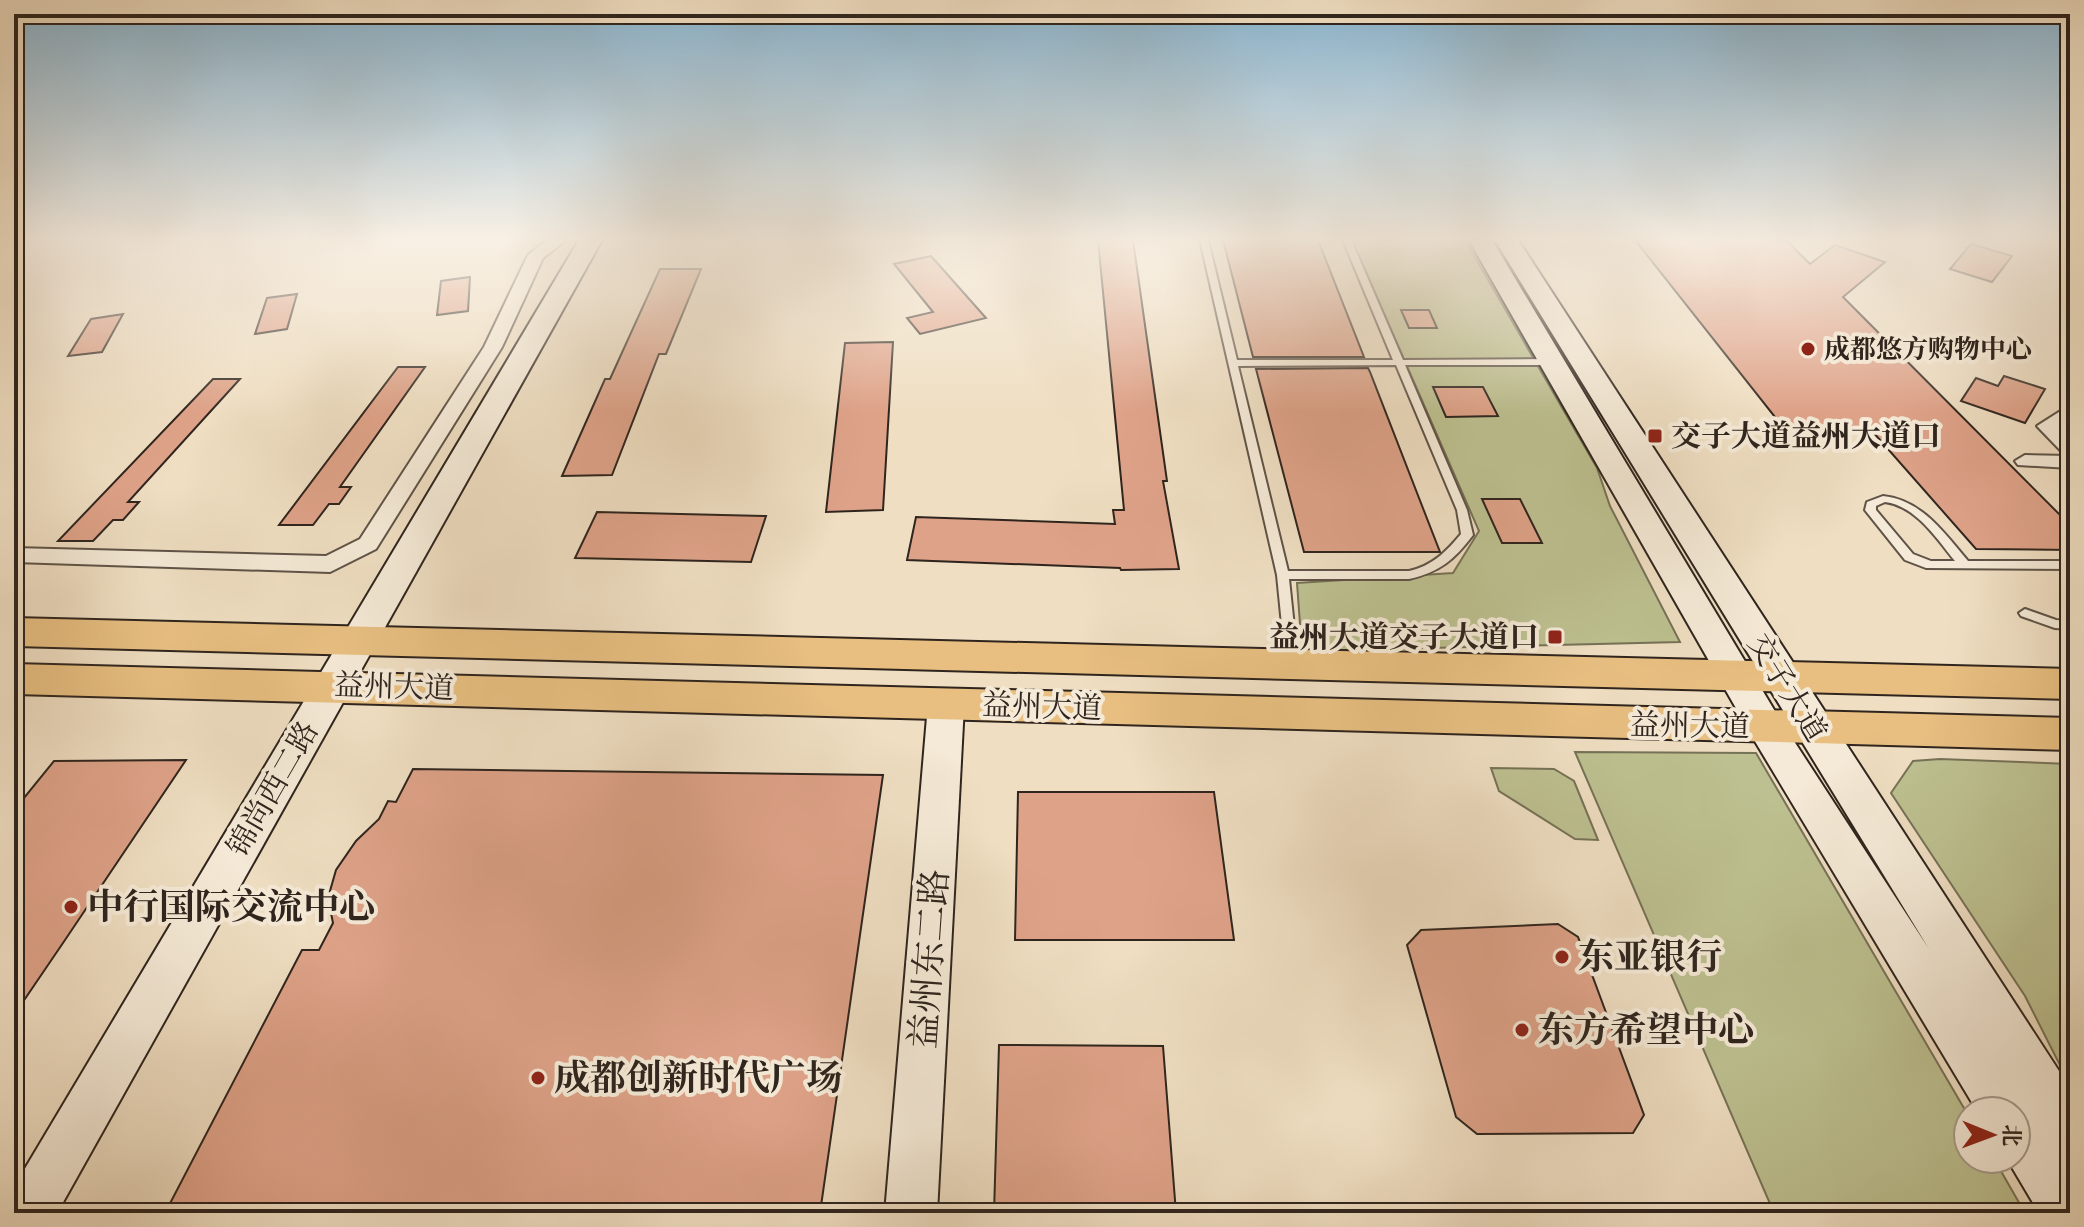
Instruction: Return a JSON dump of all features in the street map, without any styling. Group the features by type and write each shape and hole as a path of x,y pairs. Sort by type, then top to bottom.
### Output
{"main road":[{"name":"锦尚西二路","path":"28,1213 558,297"},
{"name":"交子大道","path":"1514,297 1766,728 1995,1095"},
{"name":"交子大道","path":"1542,297 2070,1133"},
{"name":"益州大道","path":"14,632 2070,684"},
{"name":"益州大道","path":"14,679 334,685 946,705 2070,734"},
{"name":"益州东二路","path":"911,1213 946,705"},
{"path":"2032,1154 2069,1213"}],"street":[{"path":"14,555 330,564 368,544 493,347 516,297"},
{"path":"2070,411 2047,426 2070,449"},
{"path":"2025,461 2070,462"}],"lane":[{"path":"1218,297 1283,575 1292,665"},
{"path":"1283,575 1409,575 1429,571 1444,562 1467,535 1462,510 1372,297"},
{"path":"1233,363 1552,362"},
{"path":"1965,565 1916,510 1891,499 1877,499 1871,504 1870,510 1909,557 1930,565 1965,565 2070,565"},
{"path":"2025,613 2055,624 2070,625"}],"green space":[{"path":"1377,297 1498,297 1597,468 1610,506 1680,642 1302,651 1297,583 1453,573 1479,531"},
{"path":"1575,752 1756,753 1956,1095 1952,1095 1952,1175 2003,1175 2025,1213 1774,1213"},
{"path":"1940,759 2070,764 2070,1085 2025,996 1891,793 1913,761"},
{"path":"1491,768 1554,769 1574,781 1598,840 1575,839 1499,791"}],"building":[{"path":"296,297 287,329 255,334 267,298"},
{"path":"439,297 469,297 468,311 437,315"},
{"path":"647,297 689,297 666,354 659,354 612,475 562,476 605,379 610,379"},
{"path":"921,297 968,297 986,318 920,334 907,318 933,312"},
{"path":"1104,297 1141,297 1167,481 1163,481 1179,569 1121,570 907,560 916,517 1115,524 1113,510 1124,510"},
{"path":"1238,297 1341,297 1364,357 1253,357"},
{"name":"成都悠方购物中心","path":"1680,297 1843,297 2070,525 2070,550 1976,549 1873,432 1786,431"},
{"path":"1401,310 1429,310 1437,328 1409,328"},
{"path":"123,314 102,352 68,356 91,319"},
{"path":"893,342 883,510 826,512 845,343"},
{"path":"398,367 425,367 340,487 351,487 339,504 329,504 313,525 279,525"},
{"path":"1368,368 1440,552 1304,552 1256,369"},
{"path":"2004,376 2045,389 2025,423 1961,401 1976,378 1998,386"},
{"path":"213,379 240,379 128,502 139,502 123,520 113,520 93,541 58,541"},
{"path":"1433,387 1483,387 1498,416 1446,417"},
{"path":"1482,499 1520,499 1542,543 1502,543"},
{"path":"597,512 766,516 751,562 575,558"},
{"path":"186,760 14,1015 14,798 24,798 54,761"},
{"name":"成都创新时代广场","path":"413,769 883,775 820,1213 165,1213 302,950 319,950 333,923 328,898 336,870 356,841 379,819 388,801 396,802"},
{"path":"1018,792 1214,792 1234,940 1015,940"},
{"name":"东方希望中心","path":"1558,924 1578,937 1644,1115 1633,1133 1477,1134 1456,1117 1407,945 1421,930"},
{"path":"999,1045 1163,1046 1176,1213 994,1213"}],"place":[{"name":"成都悠方购物中心","path":"1808,349"},
{"name":"交子大道益州大道口","path":"1655,436"},
{"name":"益州大道交子大道口","path":"1555,637"},
{"name":"中行国际交流中心","path":"71,907"},
{"name":"东亚银行","path":"1562,957"},
{"name":"东方希望中心","path":"1522,1030"},
{"name":"成都创新时代广场","path":"538,1078"}]}
